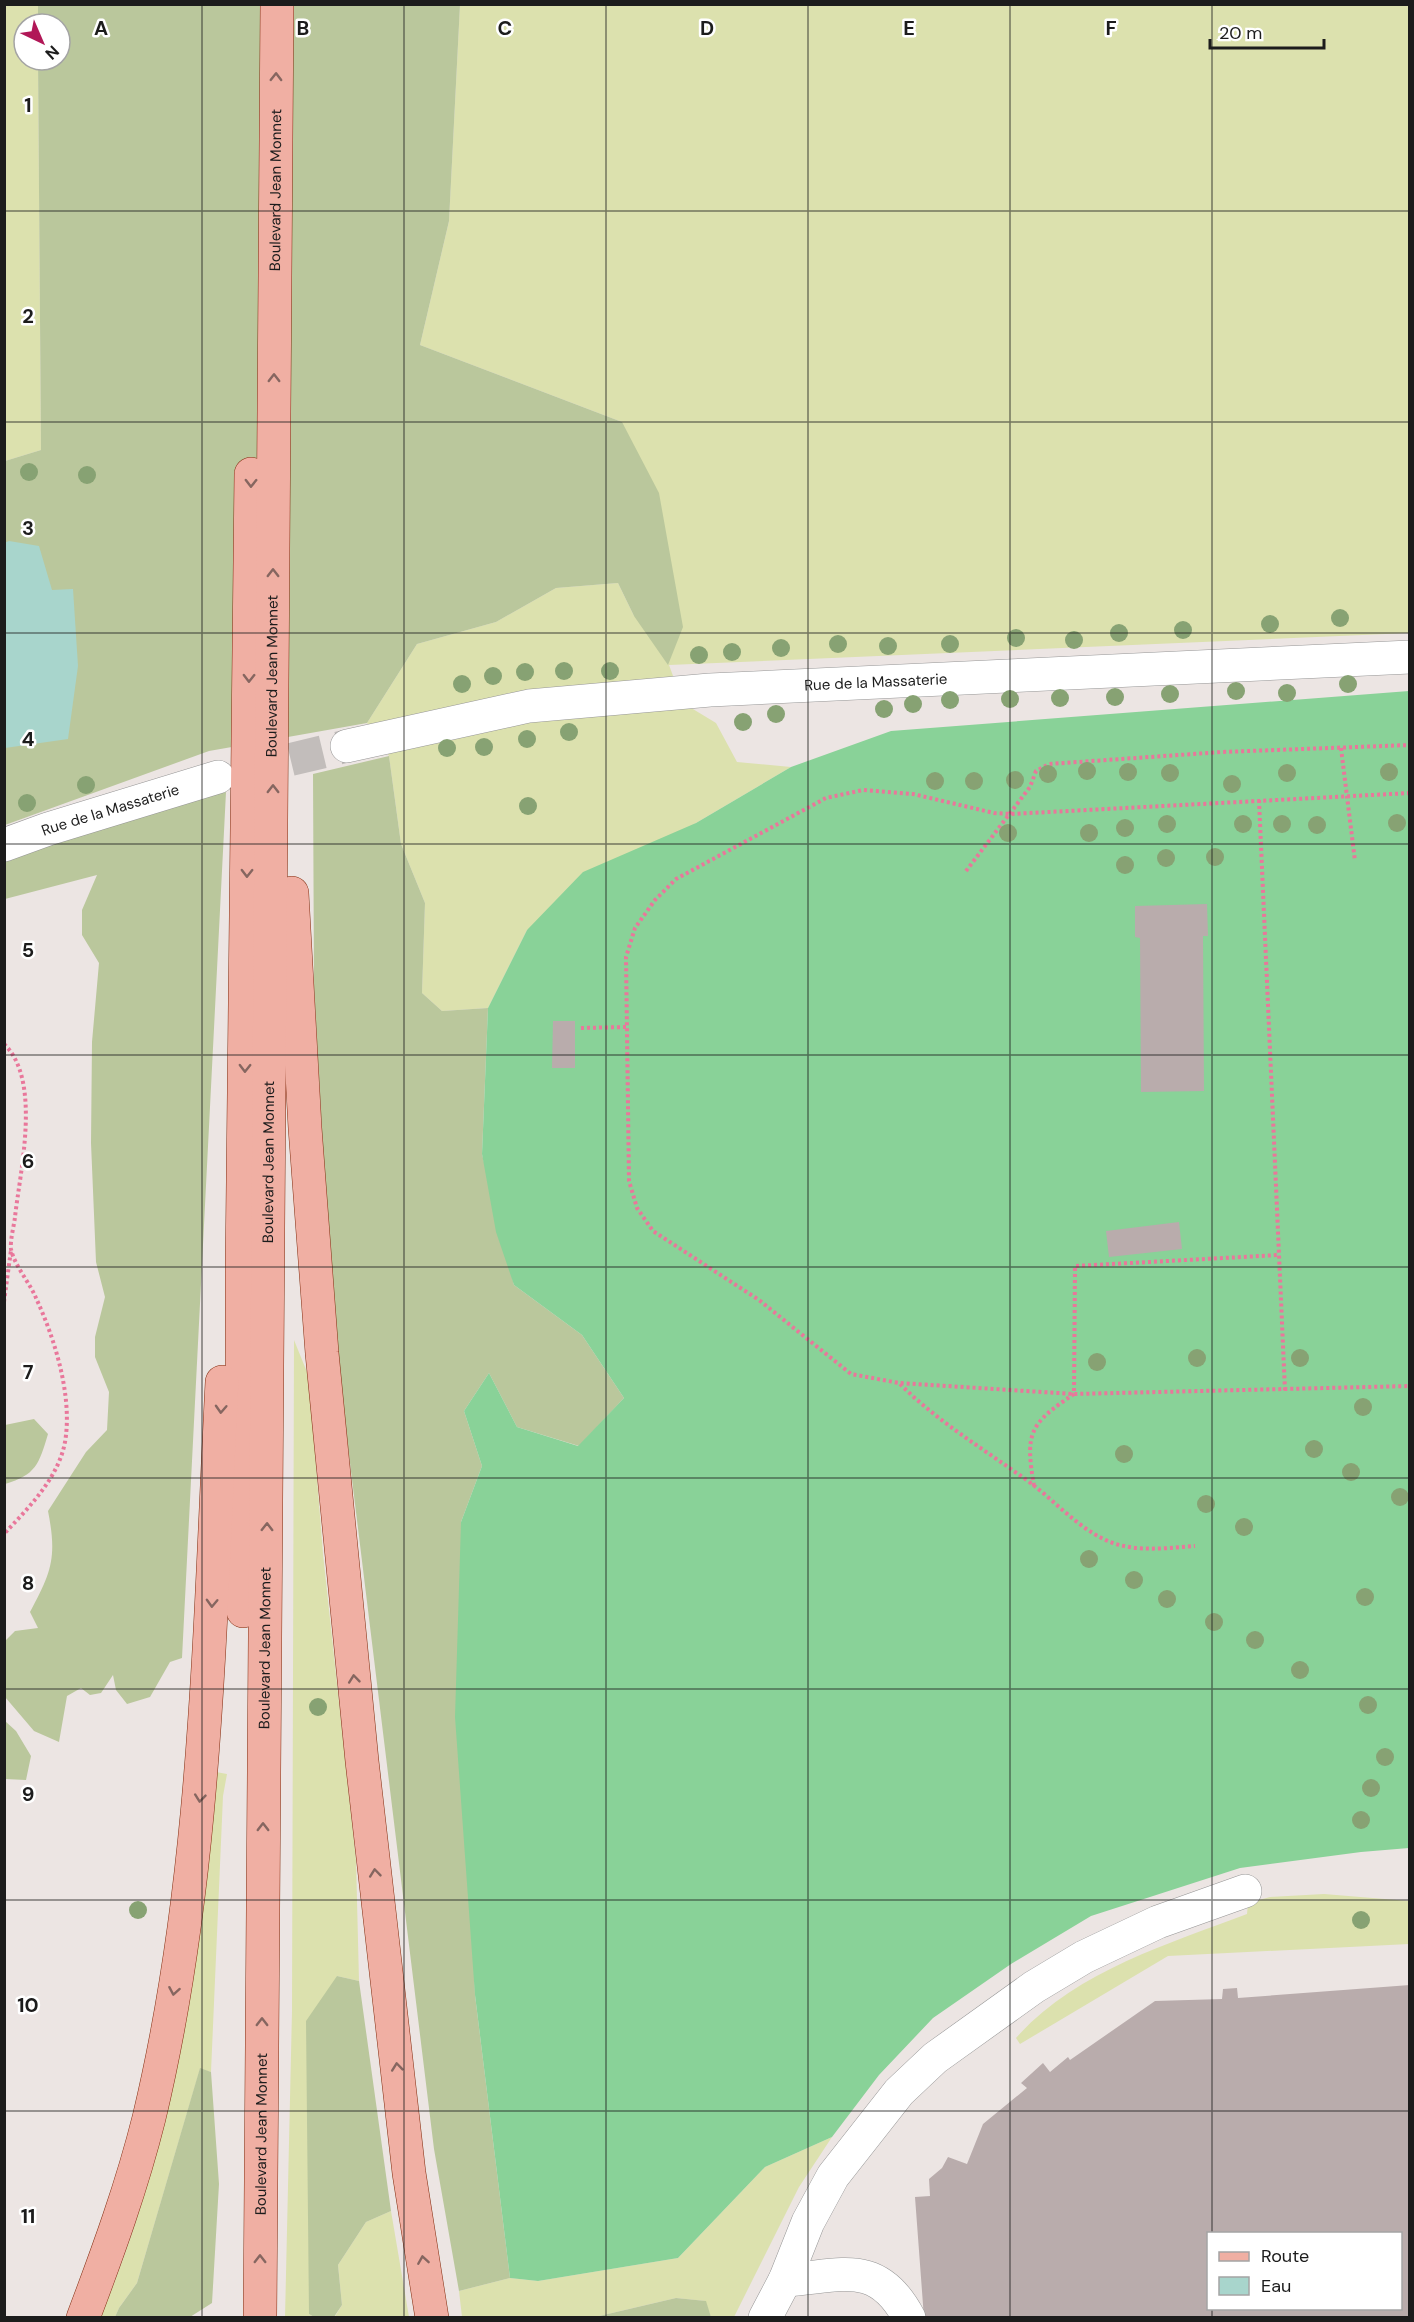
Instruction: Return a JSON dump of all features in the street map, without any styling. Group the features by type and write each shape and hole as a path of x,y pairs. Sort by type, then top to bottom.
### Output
{"main road":[{"name":"Boulevard Jean Monnet","path":"237,2318 243,1691 242,1270 254,4"},
{"name":"Boulevard Jean Monnet","path":"260,2318 273,847 274,177 277,4"},
{"path":"273,847 293,895 305,1128 322,1353 362,1761 407,2161 432,2318"},
{"path":"83,2318 110,2246 148,2118 182,1948 202,1772 226,1305 242,1270"}],"street":[{"name":"Rue de la Massaterie","path":"347,746 529,706 710,690 1410,657"},
{"name":"Rue de la Massaterie","path":"4,845 48,829 218,777"},
{"path":"765,2318 785,2280 808,2222 834,2176 899,2092 935,2058 1034,1987 1084,1957 1158,1922 1245,1891"},
{"path":"785,2280 843,2272 863,2275 889,2289 909,2318"},
{"path":"780,2318 785,2280"}],"path":[{"path":"966,871 1030,787 1036,771 1049,764 1222,752 1410,745"},
{"path":"1341,748 1354,861"},
{"path":"1410,793 1011,814 994,813 913,794 863,790 826,798 676,879 655,900 635,928 626,957 629,1181 637,1208 652,1231 759,1300 851,1374 899,1383 1074,1394 1285,1391 1410,1386"},
{"path":"1259,800 1285,1391"},
{"path":"580,1028 628,1027"},
{"path":"4,1044 18,1067 26,1121 4,1302"},
{"path":"4,1534 36,1499 59,1463 66,1434 63,1378 50,1331 11,1249"},
{"path":"1074,1394 1075,1266 1279,1256"},
{"path":"899,1383 920,1404 1034,1486 1065,1514 1113,1543 1155,1550 1196,1546"},
{"path":"1034,1486 1029,1456 1032,1432 1047,1412 1074,1394"}],"green space":[{"path":"5,5 38,5 38,12 12,12 12,72 38,72 41,450 5,461"},
{"path":"38,5 460,5 449,221 420,345 622,422 659,493 683,627 668,665 634,616 618,583 556,588 496,622 417,644 367,723 209,751 5,825 5,461 41,450 38,72 72,72 72,12 38,12"},
{"path":"460,5 1409,5 1409,633 669,665 683,703 716,723 737,762 791,767 696,823 527,930 488,1008 442,1011 422,993 425,903 401,844 389,756 367,723 417,644 496,622 556,588 618,583 634,616 622,422 420,345 449,221"},
{"path":"1409,691 1409,1848 1240,1868 1091,1916 1011,1964 933,2018 879,2075 832,2137 765,2167 678,2258 538,2281 510,2278 475,1995 455,1717 461,1522 482,1466 464,1411 489,1373 517,1427 578,1446 624,1398 582,1335 514,1285 496,1232 482,1154 488,1008 527,930 583,872 696,823 791,767 891,731"},
{"path":"389,756 401,844 425,903 422,993 442,1011 488,1008 482,1154 514,1285 582,1335 624,1398 579,1446 517,1427 489,1373 464,1411 482,1466 461,1522 475,1995 510,2278 459,2291 434,2149 332,1316 314,986 313,774"},
{"path":"226,792 182,1658 170,1662 150,1697 127,1704 116,1690 113,1675 101,1693 90,1695 81,1688 67,1696 59,1742 34,1731 5,1697 4,1642 15,1631 38,1628 30,1612 51,1563 52,1540 48,1511 86,1452 107,1430 109,1392 95,1357 95,1337 105,1297 96,1262 91,1143 92,1042 99,963 82,935 82,910 97,875 5,899 4,856 105,820"},
{"path":"294,1340 309,1377 323,1554 356,1860 359,1981 337,1976 309,2189 309,2314 314,2317 285,2318 292,2011"},
{"path":"34,1419 48,1434 39,1461 24,1477 5,1484 5,1425"},
{"path":"5,1721 16,1731 31,1756 26,1780 5,1779"},
{"path":"216,1772 227,1774 223,1796 211,2072 200,2069 137,2283 115,2317 100,2318 126,2252 165,2117 191,1981"},
{"path":"1324,1894 1409,1901 1409,1944 1168,1956 1020,2044 1016,2038 1039,2015 1065,1995 1094,1978 1154,1949 1247,1914 1248,1903 1270,1897"},
{"path":"337,1976 359,1981 391,2211 366,2222 338,2265 342,2305 334,2317 314,2317 309,2314 306,2021"},
{"path":"200,2068 211,2072 219,2184 212,2303 190,2317 115,2317 137,2283"},
{"path":"832,2137 799,2187 734,2317 711,2317 705,2301 676,2298 595,2317 462,2317 459,2291 510,2278 538,2281 678,2258 765,2167"},
{"path":"391,2211 409,2317 334,2318 342,2305 338,2265 366,2222"},
{"path":"676,2298 706,2301 711,2317 595,2317"}],"water":[{"path":"9,541 39,546 52,590 73,589 78,666 68,739 5,748 4,543"}],"building":[{"path":"1207,904 1208,936 1203,936 1204,1091 1141,1092 1140,938 1135,937 1135,906"},
{"path":"553,1021 575,1021 575,1068 552,1068"},
{"path":"1179,1222 1182,1249 1109,1257 1106,1231"},
{"path":"1410,1985 1410,2318 924,2318 915,2197 930,2196 929,2179 942,2168 948,2157 967,2164 983,2124 1027,2088 1021,2083 1043,2063 1050,2072 1068,2057 1070,2060 1155,2001 1222,1999 1223,1989 1237,1988 1238,1998"}],"tunnel":[{"path":"243,771 347,746"}]}
